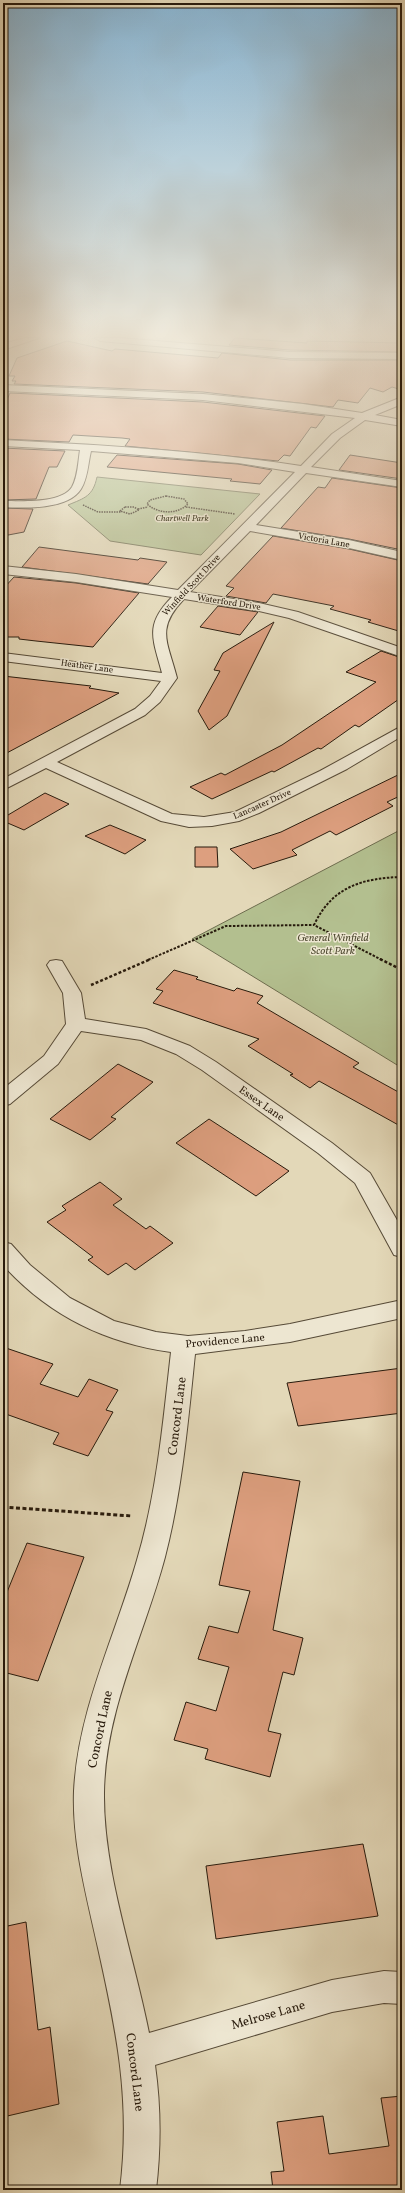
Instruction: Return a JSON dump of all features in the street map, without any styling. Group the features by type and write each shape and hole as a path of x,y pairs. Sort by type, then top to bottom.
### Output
{"street":[{"name":"Winfield Scott Drive","path":"170,678 158,638 158,628 162,616 180,594 332,440"},
{"path":"3,443 86,447 197,456 303,469 402,484"},
{"path":"3,504 34,504 64,497 73,493 77,488 86,447"},
{"name":"Victoria Lane","path":"249,524 402,556"},
{"name":"Waterford Drive","path":"3,570 76,578 180,594 288,614 402,653"},
{"name":"Heather Lane","path":"3,657 170,678"},
{"path":"3,785 140,712 155,699 170,678"},
{"name":"Lancaster Drive","path":"46,763 167,818 202,822 228,819 255,808 358,757 402,730"},
{"path":"3,1099 51,1060 76,1024 72,993 56,965"},
{"name":"Essex Lane","path":"76,1024 123,1030 146,1035 183,1050 209,1066 325,1148 363,1178 402,1249"},
{"name":"Providence Lane","path":"3,1250 45,1294 80,1316 103,1326 136,1336 184,1345 276,1335 402,1309"},
{"name":"Concord Lane","path":"138,2190 143,2130 137,2053 96,1868 90,1827 88,1792 92,1754 101,1708 150,1560 161,1517 169,1475 184,1345"},
{"name":"Melrose Lane","path":"137,2053 332,1996 384,1987 402,1988"}],"path":[{"path":"148,507 147,502 150,500 166,496 184,499 187,502 186,507"},
{"path":"64,497 80,502 87,508 94,511 133,514 139,511 138,509"},
{"path":"121,512 121,509 125,507 138,509 148,507 157,510 169,511 186,507 202,510 224,510 249,524"},
{"path":"314,925 325,905 338,893 358,883 377,878 402,877"},
{"path":"72,993 226,926 314,925 375,954 402,970"},
{"path":"3,1507 132,1516"}],"green space":[{"name":"Chartwell Park","path":"97,477 260,494 201,555 110,541 68,505 87,496 91,492"},
{"name":"General Winfield Scott Park","path":"402,829 402,1068 192,939"}],"building":[{"path":"32,440 70,440 69,442"},
{"path":"129,440 301,440 290,456 284,455 278,461 125,446"},
{"path":"3,448 65,451 57,467 49,467 36,499 3,500"},
{"path":"117,455 238,464 272,470 260,484 230,481 232,479 107,467"},
{"path":"350,455 402,463 402,479 339,470"},
{"path":"332,478 402,488 402,550 349,539 281,528 318,487 325,488"},
{"path":"3,508 33,509 24,532 3,536"},
{"path":"273,536 349,549 402,561 402,632 368,622 371,620 330,609 334,606 273,594 266,603 226,596 234,588 226,586"},
{"path":"39,547 138,560 140,558 167,562 148,584 22,567"},
{"path":"14,577 76,583 139,593 93,647 19,639 19,637 3,637 3,589"},
{"path":"218,606 258,612 240,635 200,627"},
{"path":"274,622 227,716 209,730 198,711 220,671 214,670 223,653"},
{"path":"381,651 402,658 402,697 359,727 355,725 321,749 318,748 274,772 272,771 212,799 190,787 221,773 225,775 282,745 376,682 346,672"},
{"path":"3,676 91,686 89,688 119,693 3,755"},
{"path":"402,773 402,795 387,802 393,806 336,835 330,831 292,850 297,855 253,869 230,849 281,832"},
{"path":"45,793 69,804 24,830 3,821 3,818"},
{"path":"110,825 146,840 125,854 85,836"},
{"path":"195,847 217,847 218,867 195,867"},
{"path":"174,970 198,977 196,979 234,991 237,988 263,996 257,1003 359,1063 353,1067 402,1094 402,1127 319,1081 310,1088 290,1075 293,1074 248,1046 259,1039 153,1003 163,991 156,989"},
{"path":"118,1064 153,1082 111,1117 116,1119 90,1140 50,1119"},
{"path":"209,1119 289,1171 256,1196 176,1143"},
{"path":"100,1182 122,1199 113,1205 146,1229 150,1226 173,1243 135,1270 126,1263 108,1275 88,1260 93,1257 47,1222 66,1210 62,1206"},
{"path":"3,1347 53,1364 40,1384 78,1397 89,1379 118,1390 106,1410 113,1412 88,1456 53,1444 59,1433 3,1413"},
{"path":"402,1368 402,1413 298,1426 287,1383"},
{"path":"243,1472 300,1481 273,1630 303,1638 294,1675 283,1672 268,1731 281,1734 270,1777 205,1759 208,1749 174,1740 186,1702 216,1711 229,1667 198,1659 209,1626 238,1633 250,1591 219,1585"},
{"path":"27,1543 84,1557 38,1681 3,1672 3,1602"},
{"path":"363,1844 378,1916 216,1939 206,1866"},
{"path":"26,1922 38,2030 50,2027 59,2104 3,2117 3,1927"},
{"path":"402,2096 402,2190 273,2190 271,2172 284,2171 277,2122 323,2116 329,2154 389,2146 381,2098"}]}
